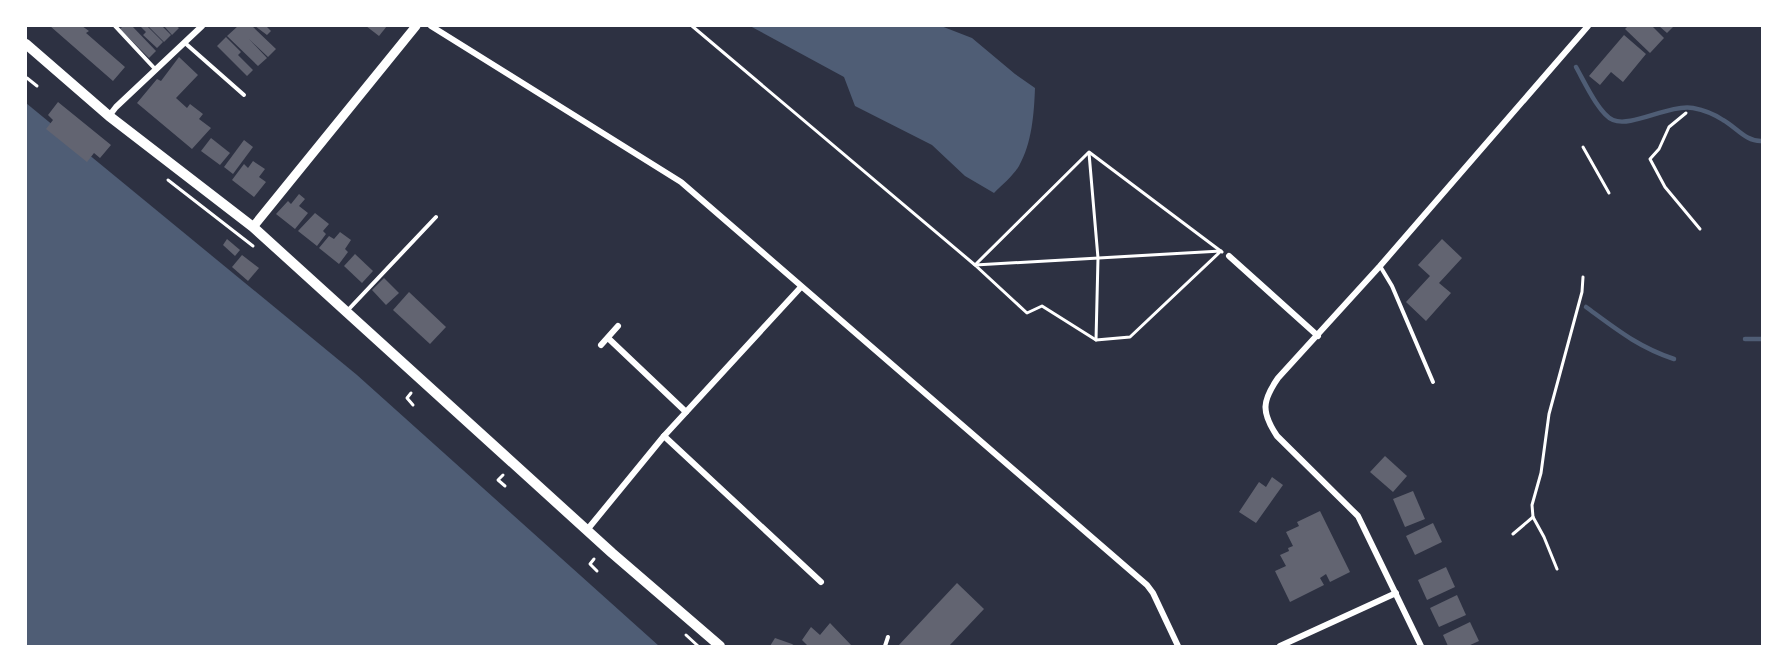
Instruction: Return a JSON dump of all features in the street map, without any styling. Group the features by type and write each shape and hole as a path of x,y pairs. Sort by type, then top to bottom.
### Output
{"main road":[{"path":"26,44 109,116 253,227 587,530 720,646"}],"street":[{"path":"109,116 202,26"},
{"path":"253,227 416,26"},
{"path":"431,26 681,182 1147,585 1178,646"},
{"path":"1421,646 1358,516 1277,436 1264,408 1270,389 1278,378 1380,267 1588,26"},
{"path":"1229,256 1318,336"},
{"path":"587,530 664,436 801,287"},
{"path":"601,345 618,326"},
{"path":"608,338 687,412"},
{"path":"664,436 821,582"},
{"path":"1280,646 1396,592"}],"lane":[{"path":"115,26 156,70"},
{"path":"184,42 244,95"},
{"path":"347,311 436,217"},
{"path":"1380,267 1392,286 1433,382"},
{"path":"885,646 888,637"}],"path":[{"path":"692,26 975,264 1027,313 1042,306 1096,340 1130,337 1221,251"},
{"path":"27,78 37,86"},
{"path":"1686,112 1669,127 1659,149 1650,159 1670,193 1700,228"},
{"path":"1583,147 1609,193"},
{"path":"975,264 1089,152"},
{"path":"1089,152 1229,256"},
{"path":"1089,152 1098,258 1096,340"},
{"path":"975,264 1221,251"},
{"path":"1557,568 1533,517 1532,505 1540,473 1549,414 1582,292 1583,277"},
{"path":"411,393 407,398 413,405"},
{"path":"503,475 498,480 505,486"},
{"path":"1513,534 1533,517"},
{"path":"594,559 590,564 597,571"}],"water":[{"path":"750,26 941,26 972,38 1035,88 1030,138 1019,166 994,193 965,176 932,145 855,106 844,77"},
{"path":"26,103 357,375 659,646 26,646"}],"building":[{"path":"50,26 82,26 89,31 86,33 125,67 113,81"},
{"path":"123,26 132,26 156,51 149,58 120,29"},
{"path":"142,26 147,26 163,42 157,48 143,35 146,32"},
{"path":"148,26 162,26 171,35 164,42"},
{"path":"164,26 176,26 179,28 172,35"},
{"path":"238,26 252,26 276,49 268,57 249,39 267,58 258,66 227,36"},
{"path":"255,26 269,26 267,27 271,31 267,35"},
{"path":"366,26 387,26 379,36"},
{"path":"1628,26 1652,26 1664,38 1650,53 1625,29"},
{"path":"1659,26 1674,26 1667,33"},
{"path":"1624,35 1646,54 1623,82 1611,72 1600,85 1589,76"},
{"path":"226,37 241,52 238,55 253,70 247,76 217,46"},
{"path":"179,57 198,75 176,98 187,108 190,104 203,114 199,119 211,128 192,149 137,103 157,79 161,81"},
{"path":"58,102 111,145 100,158 94,153 87,162 46,129 53,120 48,115"},
{"path":"211,138 230,153 220,165 201,151"},
{"path":"244,140 253,147 233,174 224,167"},
{"path":"253,161 265,169 259,177 266,182 254,197 232,180 244,164 248,168"},
{"path":"299,194 305,199 299,206 308,213 295,229 276,214 288,201 291,204"},
{"path":"315,213 329,224 323,231 326,234 317,246 298,231"},
{"path":"340,232 351,240 345,249 348,252 339,264 319,248 329,236 334,239"},
{"path":"227,239 240,250 235,256 223,245"},
{"path":"1442,239 1462,258 1439,283 1451,293 1426,321 1406,302 1430,276 1418,265"},
{"path":"355,254 373,271 362,283 344,266"},
{"path":"242,255 259,268 248,281 232,267"},
{"path":"384,278 399,293 386,305 372,290"},
{"path":"409,292 446,327 430,344 393,310"},
{"path":"1385,456 1407,476 1393,492 1370,472"},
{"path":"1272,477 1283,485 1256,523 1239,512 1259,482 1266,487"},
{"path":"1413,491 1425,519 1405,527 1393,499"},
{"path":"1320,511 1350,572 1330,582 1326,574 1320,578 1324,585 1290,602 1275,571 1286,566 1280,555 1289,551 1288,548 1293,546 1286,532 1299,526 1297,522"},
{"path":"1433,523 1442,542 1415,555 1406,536"},
{"path":"1446,567 1455,587 1427,600 1418,580"},
{"path":"957,583 984,609 949,646 898,646"},
{"path":"1457,595 1466,615 1439,627 1430,608"},
{"path":"1470,622 1479,641 1468,646 1448,646 1443,635"},
{"path":"830,623 852,646 808,646 802,640 811,627 820,635"},
{"path":"775,638 792,644 795,646 770,646"}],"waterway":[{"path":"1576,67 1597,104 1613,120 1630,121 1673,109 1693,108 1716,116 1746,137 1762,141"},
{"path":"1586,307 1638,343 1674,359"},
{"path":"1745,339 1762,339"}]}
